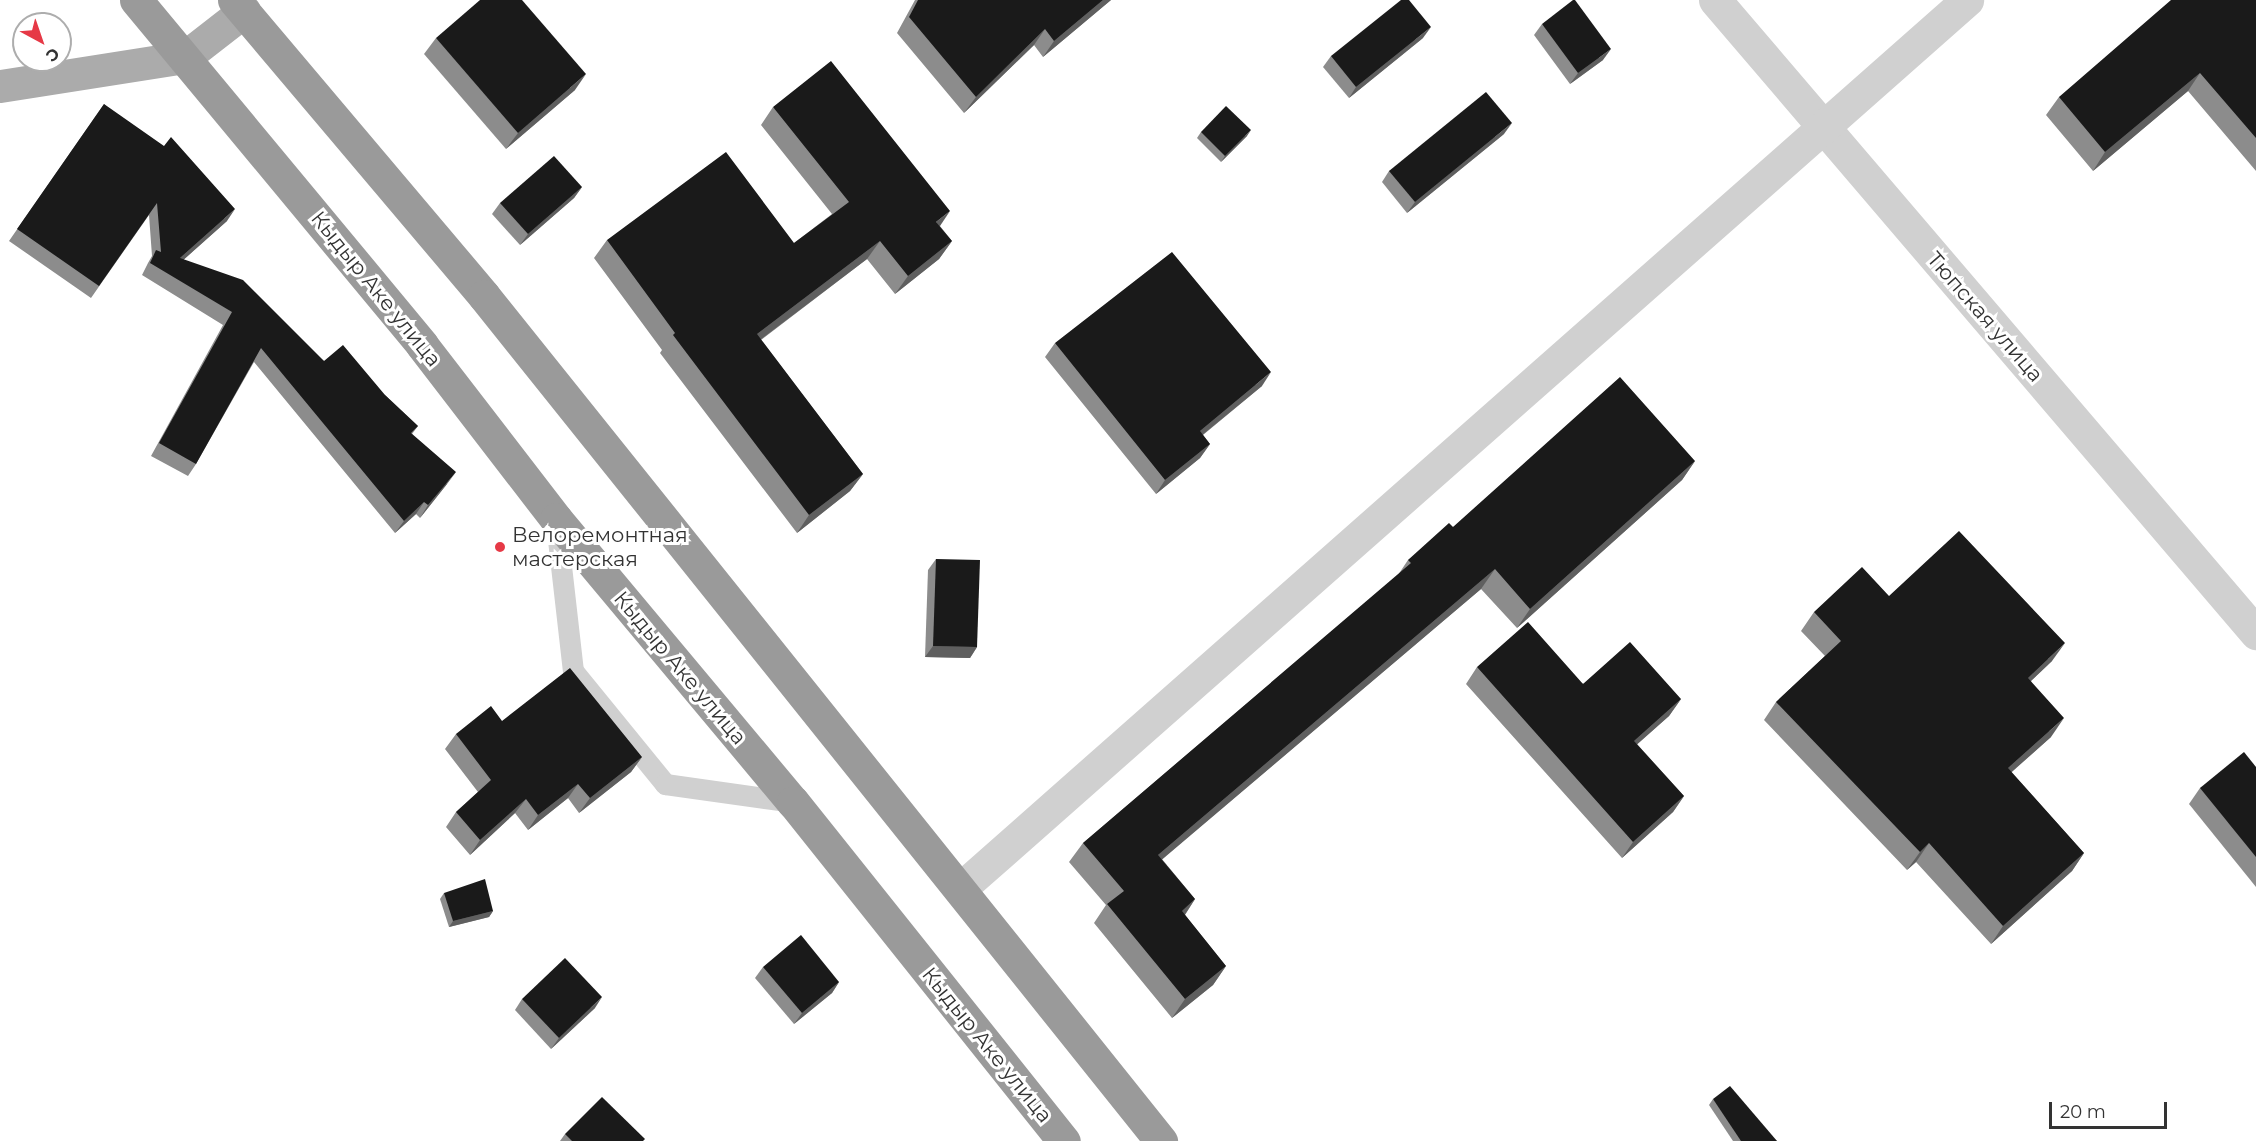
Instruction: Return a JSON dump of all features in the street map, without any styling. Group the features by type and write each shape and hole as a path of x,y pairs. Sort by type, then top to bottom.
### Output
{"highway":[{"name":"Кыдыр Аке улица","path":"136,0 422,345 556,519 793,802 1064,1141"},
{"path":"239,5 484,296 961,888 1161,1141"}],"main road":[{"path":"0,86 185,57 239,5"}],"street":[{"name":"Тюпская улица","path":"1715,0 2256,633"},
{"path":"961,888 1967,0"}],"lane":[{"path":"556,519 573,671 665,784 793,802"}],"building":[{"path":"480,0 522,0 586,74 518,133 436,38"},
{"path":"918,0 1103,0 1054,41 1045,29 976,97 909,17"},
{"path":"1401,0 1409,0 1431,27 1356,87 1331,56"},
{"path":"1573,0 1611,49 1578,73 1542,24"},
{"path":"2171,0 2256,0 2256,138 2200,73 2105,152 2059,97"},
{"path":"831,61 950,211 936,222 952,241 908,276 880,241 757,334 863,474 809,515 673,335 675,333 607,240 726,152 794,243 849,202 773,107"},
{"path":"1486,92 1512,123 1415,202 1389,171"},
{"path":"104,104 164,146 171,137 235,209 180,258 243,280 324,361 343,345 385,395 418,426 411,433 456,472 428,505 424,502 404,521 261,348 196,464 159,443 232,312 150,263 156,250 161,252 157,203 99,286 17,229"},
{"path":"1226,106 1251,130 1225,156 1201,132"},
{"path":"554,156 582,187 528,234 500,203"},
{"path":"1172,252 1271,372 1200,431 1210,444 1165,480 1055,343"},
{"path":"1620,377 1695,461 1530,609 1495,569 1158,855 1195,899 1182,911 1226,966 1185,999 1107,904 1124,891 1083,843 1411,563 1408,560 1449,523 1453,527"},
{"path":"1959,531 2065,643 2028,678 2064,718 2008,768 2084,853 2003,926 1929,843 1920,852 1776,702 1841,641 1814,612 1862,567 1889,596"},
{"path":"936,559 980,560 977,647 933,646"},
{"path":"1528,622 1583,684 1630,642 1681,699 1634,741 1684,796 1633,842 1477,667"},
{"path":"570,668 642,757 590,798 578,784 538,815 526,799 480,840 456,812 491,780 456,734 491,706 502,721"},
{"path":"2244,752 2256,767 2256,857 2200,788"},
{"path":"485,879 493,911 453,921 444,893"},
{"path":"801,935 839,982 802,1013 763,967"},
{"path":"565,958 602,997 559,1038 522,999"},
{"path":"1730,1086 1777,1141 1741,1141 1713,1099"},
{"path":"602,1097 645,1139 643,1141 572,1141 565,1134"}],"place":[{"name":"Велоремонтная мастерская","path":"500,547"}]}
